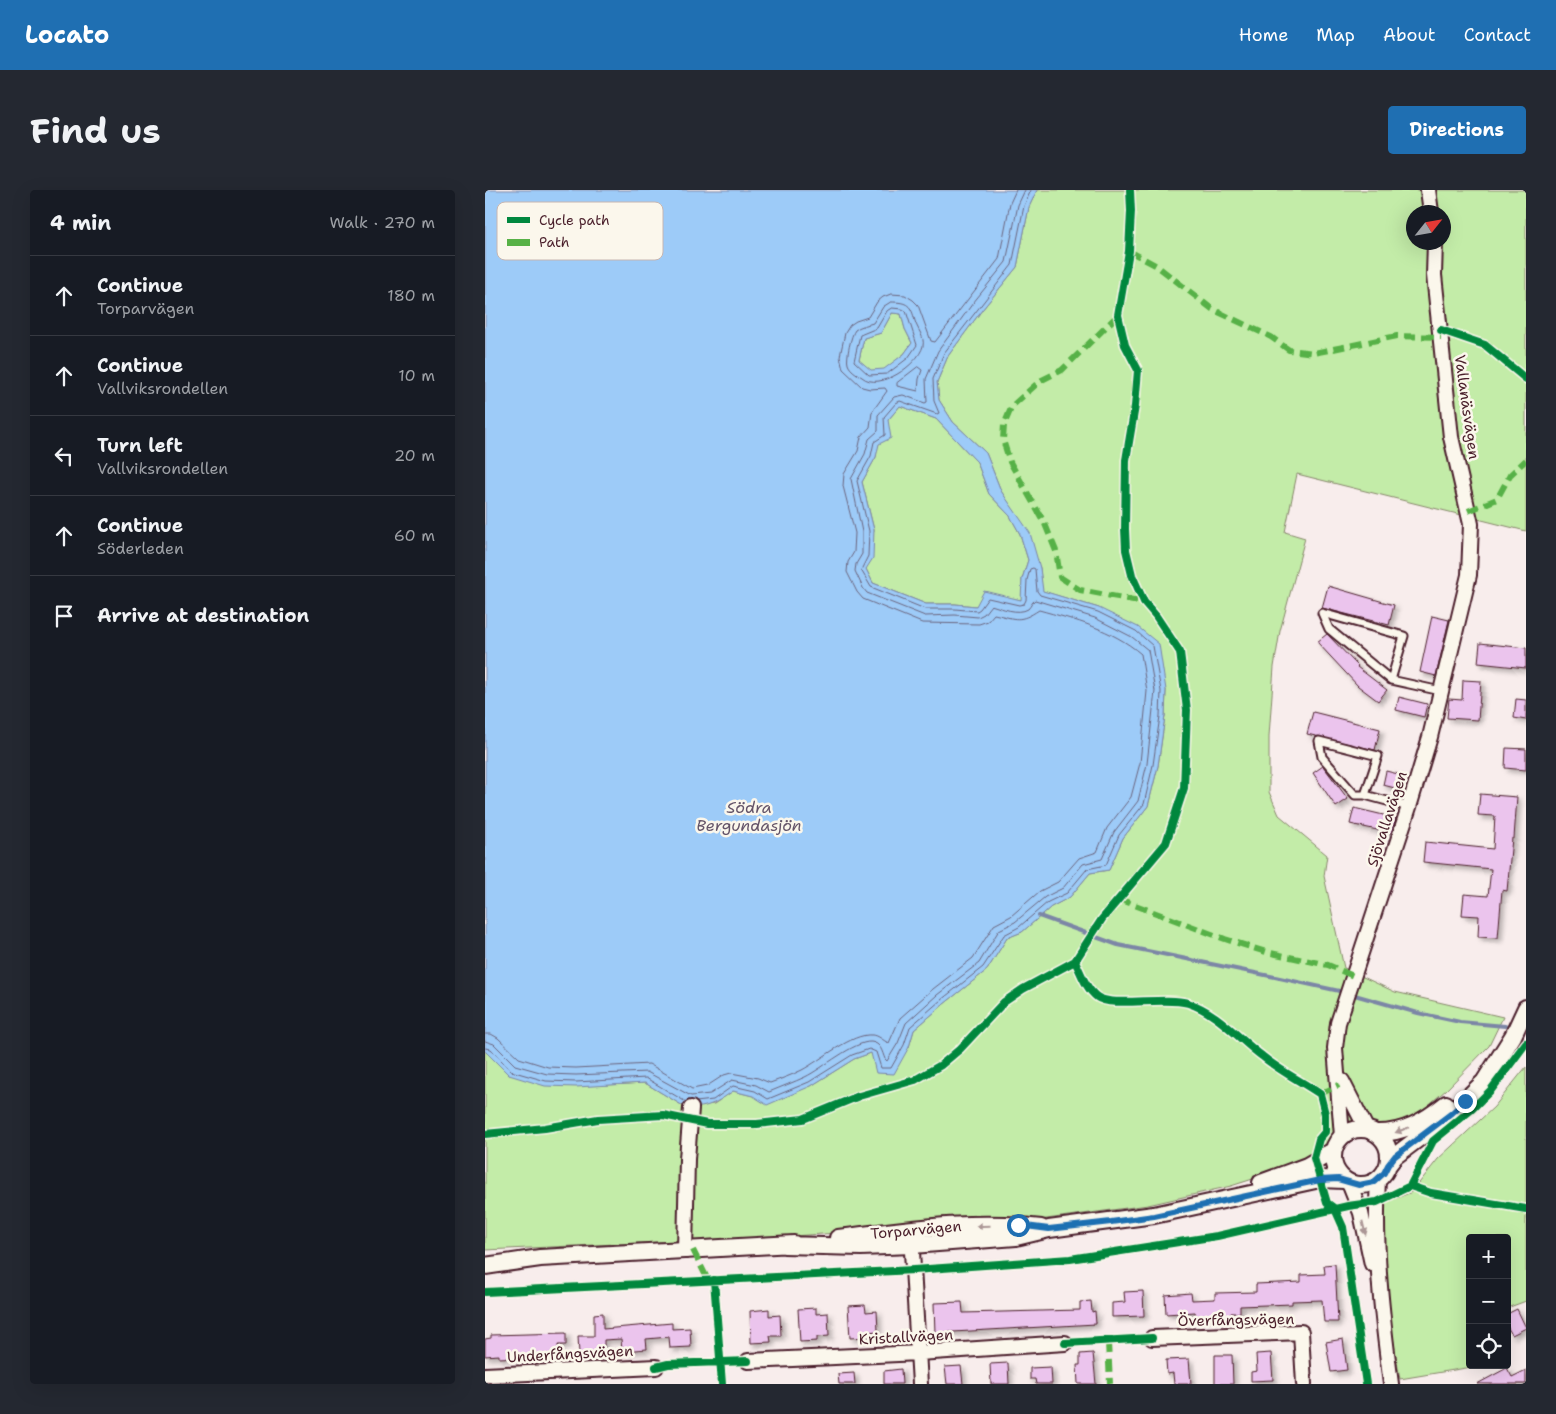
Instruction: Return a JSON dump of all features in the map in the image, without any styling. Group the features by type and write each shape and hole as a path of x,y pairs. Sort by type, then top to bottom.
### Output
{"street":[{"path":"1428,190 1430,205"},
{"name":"Vallanäsvägen","path":"1435,250 1434,275 1451,437 1471,524 1469,575"},
{"name":"Sjövallavägen","path":"1342,1136 1335,1048 1338,1023 1409,807 1441,691 1469,575"},
{"path":"1346,1181 1364,1185 1378,1179 1395,1156 1465,1101 1488,1077 1513,1036 1526,1008"},
{"path":"1391,1384 1380,1299 1361,1213 1346,1181 1334,1167 1333,1151 1342,1136 1352,1131 1390,1134 1429,1116 1497,1060"},
{"name":"Sjövallavägen","path":"1338,1071 1350,1098 1371,1132"},
{"path":"685,1251 687,1159 691,1108"},
{"path":"1371,1132 1382,1139 1387,1147 1388,1165"},
{"name":"Torparvägen","path":"1188,1208 1299,1170 1315,1163 1333,1151"},
{"path":"1378,1179 1380,1299"},
{"name":"Torparvägen","path":"485,1256 540,1258 784,1245 861,1247 911,1238 1016,1238 1049,1229 1137,1218 1320,1180 1346,1181"},
{"path":"911,1238 920,1384"},
{"name":"Torparvägen","path":"485,1266 540,1258"},
{"name":"Överfångsvägen","path":"1152,1338 1301,1332 1304,1384"},
{"name":"Kristallvägen","path":"748,1361 919,1354 1065,1343"},
{"name":"Underfångsvägen","path":"485,1375 656,1367"}],"lane":[{"path":"1391,680 1404,636 1322,613 1329,629 1391,680 1441,691"},
{"path":"1365,795 1378,756 1319,741 1322,757 1355,795 1365,795 1409,807"}],"green space":[{"path":"1037,190 1526,190 1526,531 1297,474 1285,532 1305,538 1280,631 1274,667 1269,736 1269,792 1279,815 1327,855 1324,876 1344,968 1395,992 1503,1017 1489,1046 1446,1090 1406,1121 1386,1127 1372,1124 1351,1124 1337,1132 1326,1149 1309,1161 1231,1186 1148,1205 1039,1220 792,1236 485,1250 485,1051 509,1075 605,1085 645,1083 685,1107 714,1104 733,1091 753,1096 811,1086 854,1059 871,1053 909,1047 914,1030 987,970 1007,938 1022,932 1051,907 1070,897 1090,873 1109,870 1123,838 1148,806 1158,766 1165,716 1166,690 1099,608 1042,591 1040,568 1012,508 1001,491 986,453 953,422 939,400 937,382 948,356 1017,267 1029,207"},
{"path":"892,313 901,314 905,329 912,343 904,354 884,370 871,371 859,360 864,338 881,333"},
{"path":"900,406 936,419 977,462 989,494 1010,516 1020,534 1028,560 1022,579 1022,600 1007,598 976,606 926,604 873,583 866,569 874,530 862,482 876,457 878,444 888,420"},
{"path":"1526,1067 1526,1301 1511,1307 1511,1234 1466,1234 1466,1368 1400,1379 1388,1292 1382,1204 1412,1192 1438,1159 1494,1107"}],"water":[{"name":"Södra Bergundasjön","path":"485,190 1037,190 1029,207 1017,267 948,356 937,382 939,400 953,422 986,453 1001,491 1030,533 1040,568 1043,591 1099,608 1138,627 1159,644 1166,690 1165,716 1158,766 1148,806 1123,838 1109,870 1090,873 1070,897 1051,907 1022,932 1007,938 987,970 914,1030 909,1047 894,1074 876,1073 871,1053 854,1059 811,1086 767,1105 753,1096 733,1091 711,1104 692,1108 685,1107 645,1083 576,1087 545,1086 509,1075 485,1051","holes":["892,313 901,314 905,329 912,343 904,354 884,369 871,370 859,360 864,338 881,333","900,406 936,419 977,462 989,494 1010,516 1020,534 1028,560 1022,579 1021,600 984,591 976,606 926,604 873,583 866,569 873,558 874,530 862,482 876,457 879,444 891,438 888,420"]}],"building":[{"path":"1328,586 1394,605 1389,625 1322,608"},
{"path":"1432,616 1449,620 1436,676 1420,672"},
{"path":"1327,634 1357,667 1387,690 1378,701 1358,686 1317,642"},
{"path":"1480,643 1526,648 1526,668 1478,663"},
{"path":"1463,680 1481,681 1478,720 1447,718 1449,699 1462,700"},
{"path":"1399,697 1427,704 1424,717 1396,710"},
{"path":"1516,699 1526,700 1526,720 1514,718"},
{"path":"1313,712 1380,729 1375,750 1307,734"},
{"path":"1506,748 1526,749 1526,770 1505,768"},
{"path":"1323,766 1348,799 1336,807 1313,773"},
{"path":"1386,771 1402,775 1399,789 1383,785"},
{"path":"1480,794 1517,797 1507,891 1502,890 1498,938 1478,937 1479,916 1462,915 1464,894 1488,896 1491,869 1423,862 1425,842 1493,849 1495,816 1478,815"},
{"path":"1354,808 1396,818 1391,833 1350,824"},
{"path":"1335,1264 1338,1322 1324,1322 1322,1300 1292,1301 1292,1304 1240,1306 1240,1313 1231,1313 1231,1316 1196,1317 1195,1312 1166,1314 1165,1295 1191,1293 1192,1300 1215,1299 1215,1293 1256,1292 1256,1284 1301,1282 1301,1275 1325,1274 1324,1265"},
{"path":"1143,1291 1144,1316 1112,1317 1112,1303 1125,1302 1124,1292"},
{"path":"1091,1301 1092,1312 1095,1311 1096,1324 935,1333 934,1303 962,1302 963,1313 1080,1310 1080,1302"},
{"path":"865,1305 866,1312 877,1311 878,1331 867,1332 867,1337 850,1338 848,1306"},
{"path":"816,1308 816,1314 828,1313 829,1336 817,1337 817,1341 800,1342 798,1309"},
{"path":"769,1309 769,1316 780,1315 781,1336 770,1336 771,1342 751,1343 750,1311"},
{"path":"1517,1309 1526,1328 1512,1335 1511,1333 1511,1312"},
{"path":"603,1313 603,1329 672,1323 672,1329 690,1328 691,1347 670,1348 669,1337 646,1339 647,1349 622,1351 621,1339 604,1340 604,1353 579,1354 578,1336 594,1336 594,1314"},
{"path":"566,1333 566,1345 558,1345 559,1355 499,1358 499,1355 485,1356 485,1339 491,1338 491,1335"},
{"path":"1343,1339 1347,1370 1331,1372 1326,1342"},
{"path":"1093,1353 1096,1384 1078,1384 1077,1365 1080,1365 1080,1354"},
{"path":"1271,1353 1273,1380 1251,1381 1251,1372 1257,1371 1256,1354"},
{"path":"1215,1355 1232,1355 1233,1384 1215,1384"},
{"path":"1189,1359 1191,1384 1174,1384 1173,1373 1167,1374 1166,1360"},
{"path":"1008,1363 1009,1384 991,1384 990,1364"},
{"path":"961,1366 963,1384 947,1384 945,1367"},
{"path":"1051,1367 1052,1384 1036,1384 1035,1379 1030,1379 1030,1368"},
{"path":"901,1369 902,1384 884,1384 884,1371"},
{"path":"1505,1369 1508,1369 1512,1377 1526,1370 1526,1384 1477,1384"},
{"path":"854,1373 855,1384 839,1384 838,1374"}],"waterway":[{"path":"1039,916 1086,933"},
{"path":"1096,937 1118,945 1344,992"},
{"path":"1351,994 1418,1013 1460,1022 1505,1026"}],"marked path":[{"path":"1129,251 1157,266 1212,309 1271,337 1289,350 1314,353 1397,336 1441,337"},
{"path":"1118,315 1062,370 1040,381 1012,406 1004,425 1003,440 1010,462 1045,524 1056,551 1060,577 1080,590 1144,602"},
{"path":"1468,511 1497,499 1510,475 1526,460"},
{"path":"1119,899 1225,939 1266,952 1328,965 1353,976"},
{"path":"1320,1094 1339,1085"},
{"path":"693,1250 708,1280"},
{"path":"1108,1342 1110,1384"}],"cycle path":[{"path":"485,1134 545,1128 598,1119 663,1115 707,1124 757,1124 803,1119 859,1096 915,1080 941,1065 960,1049 1004,1002 1023,989 1075,961 1102,919 1166,843 1184,788 1187,710 1180,652 1156,616 1144,602 1132,575 1126,550 1126,460 1135,406 1138,370 1125,345 1118,315 1129,251 1130,190"},
{"path":"1441,330 1485,345 1526,379"},
{"path":"1075,961 1087,985 1097,997 1114,1002 1178,1001 1199,1007 1218,1019 1269,1061 1320,1094 1325,1114 1325,1132 1319,1139 1314,1158 1327,1203 1335,1209 1343,1227 1366,1384"},
{"path":"485,1292 914,1270 1070,1259 1217,1236 1348,1206 1377,1202 1410,1186 1433,1141 1472,1109 1491,1090 1526,1043"},
{"path":"1410,1186 1431,1193 1526,1209"},
{"path":"714,1280 722,1384"},
{"path":"1065,1343 1152,1338"},
{"path":"656,1367 668,1364 748,1361"}],"route":[{"path":"1018,1225 1049,1229 1154,1216 1332,1178 1359,1185 1369,1184 1384,1173 1395,1156 1439,1124 1465,1101"}]}
